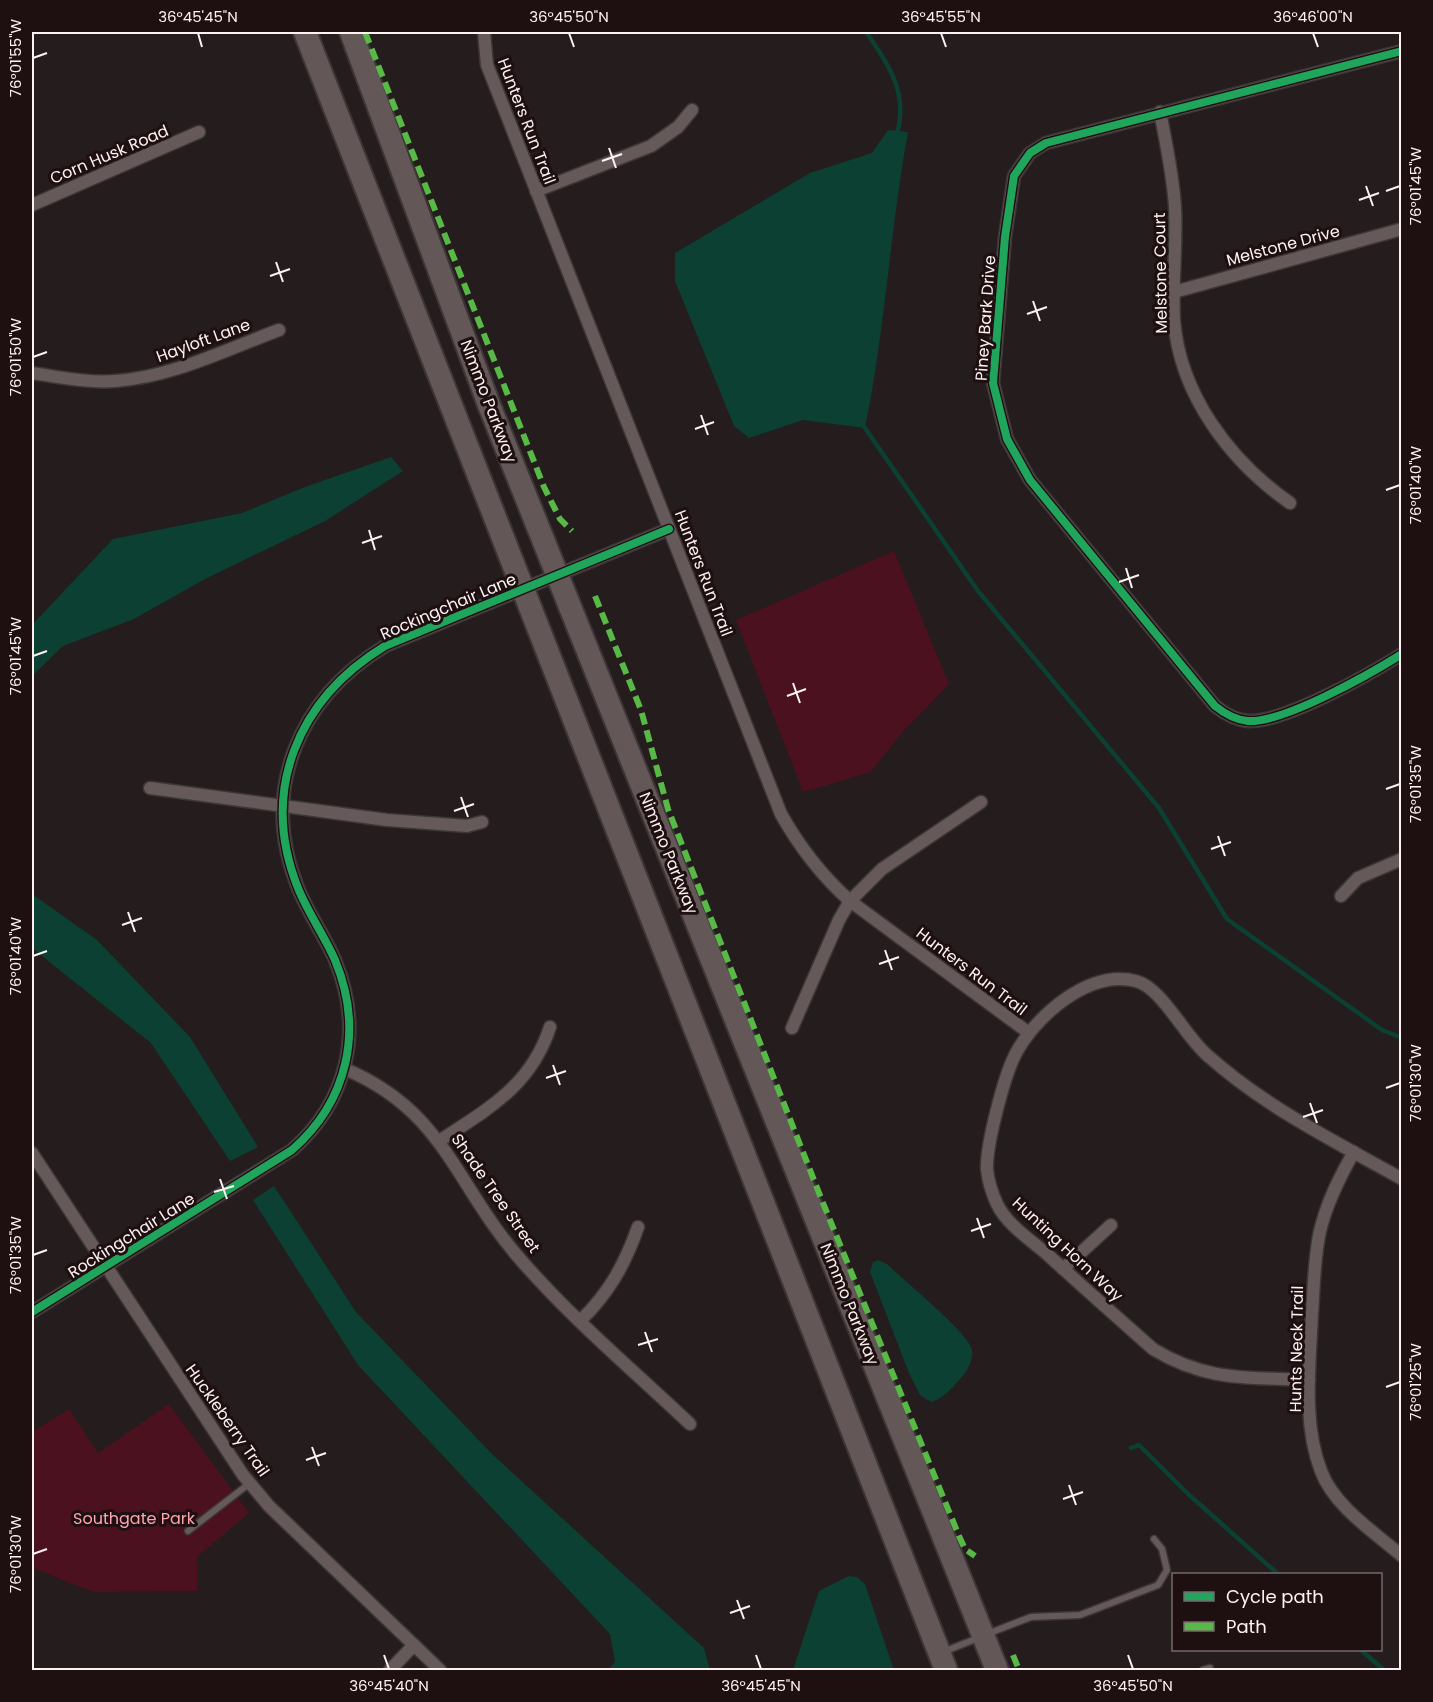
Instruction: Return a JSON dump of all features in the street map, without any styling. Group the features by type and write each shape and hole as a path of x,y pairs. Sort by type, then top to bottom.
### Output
{"highway":[{"path":"305,32 943,1662"},
{"name":"Nimmo Parkway","path":"351,32 489,405 996,1671"}],"street":[{"name":"Hunters Run Trail","path":"484,32 487,65 781,814 809,860 850,901 1029,1033"},
{"name":"Piney Bark Drive","path":"1401,51 1046,143 1030,153 1014,176 1005,237 993,383 1007,439 1030,480 1215,706 1226,714 1239,720 1264,720 1340,689 1401,654"},
{"path":"536,191 651,146 678,127 692,110"},
{"name":"Melstone Court","path":"1160,112 1175,204 1177,248 1174,292 1178,344 1185,370 1202,407 1235,456 1252,473 1290,503"},
{"name":"Corn Husk Road","path":"32,205 199,132"},
{"name":"Melstone Drive","path":"1174,292 1401,230"},
{"name":"Hayloft Lane","path":"32,373 84,381 113,381 147,377 169,372 279,330"},
{"name":"Rockingchair Lane","path":"32,1312 292,1150 309,1135 326,1114 337,1094 345,1069 348,1041 345,993 328,944 298,887 285,836 284,807 290,762 299,737 324,695 348,671 395,641 669,529"},
{"path":"150,788 387,820 467,826 482,822"},
{"path":"792,1028 839,920 850,901 882,869 981,802"},
{"path":"1341,896 1359,878 1401,859"},
{"name":"Hunting Horn Way","path":"1309,1380 1215,1376 1174,1362 1153,1349 1009,1221 991,1191 987,1170 988,1152 1009,1071 1029,1033 1051,1011 1083,989 1117,980 1133,980 1145,984 1162,999 1198,1047 1221,1068 1260,1097 1309,1128 1401,1179"},
{"path":"439,1141 495,1105 515,1088 535,1063 550,1027"},
{"name":"Shade Tree Street","path":"345,1069 394,1094 417,1115 439,1141 491,1222 519,1258 690,1424"},
{"name":"Hunts Neck Trail","path":"1354,1152 1336,1184 1320,1233 1309,1380 1314,1446 1321,1472 1344,1505 1401,1556"},
{"name":"Huckleberry Trail","path":"32,1153 224,1449 250,1483 269,1506 440,1671"},
{"path":"1064,1269 1111,1225"},
{"path":"581,1320 613,1284 628,1257 638,1227"},
{"path":"390,1671 414,1646"}],"lane":[{"path":"188,1531 250,1483"},
{"path":"943,1662 983,1636 1031,1617 1080,1615 1158,1585 1167,1570 1162,1549 1154,1539"}],"green space":[{"path":"894,551 949,684 900,735 871,772 803,792 736,620"},
{"name":"Southgate Park","path":"169,1404 249,1513 197,1557 197,1591 93,1592 32,1568 32,1432 69,1409 98,1453"}],"shaded area":[{"path":"888,130 908,132 896,206 878,355 865,428 803,420 749,438 734,426 675,281 675,253 810,173 872,153"},
{"path":"391,457 403,471 325,521 205,579 134,619 63,646 32,676 32,625 113,539 242,513 305,487"},
{"path":"32,894 97,940 190,1037 258,1147 230,1161 151,1043 32,948"},
{"path":"274,1186 356,1312 493,1455 704,1648 710,1670 608,1670 615,1662 610,1634 358,1365 253,1200"},
{"path":"878,1260 887,1264 948,1320 968,1342 972,1350 965,1373 947,1393 931,1402 920,1395 909,1373 870,1272 873,1262"},
{"path":"849,1576 857,1577 865,1584 894,1670 793,1670 819,1591"}],"waterway":[{"path":"866,32 889,68 898,93 900,121 896,136"},
{"path":"865,428 978,591 1159,808 1227,919 1382,1030 1402,1038"},
{"path":"1131,1448 1139,1445 1187,1493 1277,1573"},
{"path":"1362,1651 1384,1670"}],"marked path":[{"path":"365,32 544,487 560,519 572,531"},
{"path":"595,596 641,710 668,809 823,1203 959,1536 965,1549 975,1556"},
{"path":"1013,1655 1019,1670"}],"cycle path":[{"path":"1402,51 1046,143 1030,153 1014,176 1005,237 993,383 1007,439 1030,480 1215,706 1223,712 1234,718 1248,721 1264,720 1283,714 1326,696 1402,654"},
{"path":"32,1312 292,1150 311,1131 338,1087 349,1038 344,986 335,960 298,888 287,852 283,816 285,782 294,750 309,720 329,692 355,668 385,646 669,529"}]}
